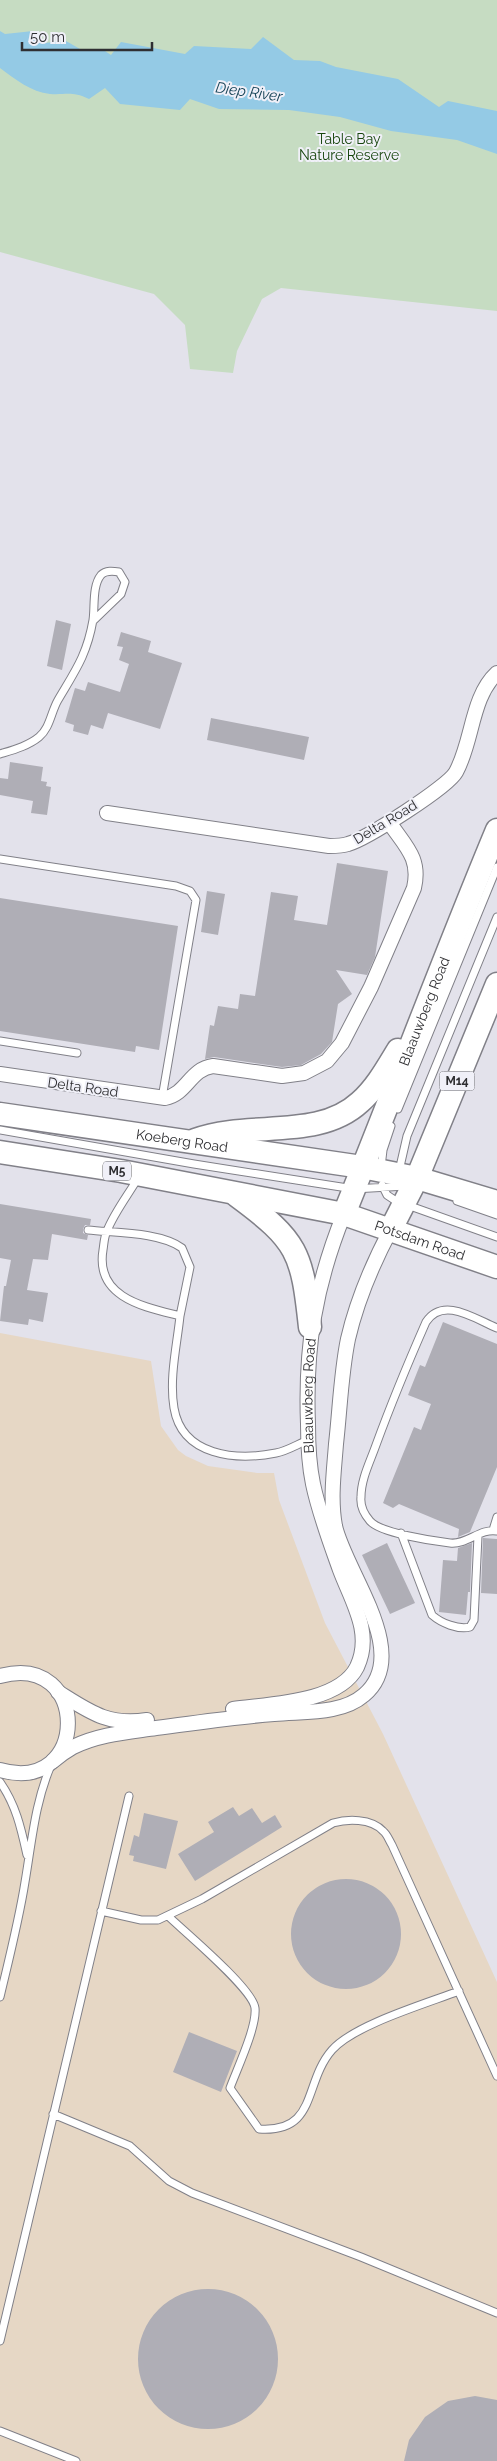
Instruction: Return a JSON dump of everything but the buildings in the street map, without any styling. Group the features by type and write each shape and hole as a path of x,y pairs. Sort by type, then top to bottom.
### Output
{"main road":[{"name":"Blaauwberg Road","path":"391,1229 398,1183 408,1053 426,1002 497,830"},
{"name":"Blaauwberg Road","path":"398,1183 497,984"},
{"path":"188,1143 225,1131 310,1126 343,1115 360,1103 375,1085 426,1002"},
{"name":"Koeberg Road","path":"0,1114 188,1143 398,1183"},
{"name":"M5","path":"0,1152 344,1214"},
{"name":"Blaauwberg Road","path":"344,1214 354,1189 398,1183"},
{"path":"398,1183 497,1202"},
{"path":"233,1193 280,1230 295,1251 304,1276 310,1327"},
{"name":"Potsdam Road","path":"344,1214 497,1267"}],"street":[{"name":"Delta Road","path":"108,813 337,846 350,844 389,822 452,778 461,761 485,689 497,673"},
{"path":"162,1098 178,1094 200,1070 213,1066 266,1075 291,1076 316,1068 336,1053 371,987 414,888 417,874 412,856 389,822"},
{"name":"Delta Road","path":"0,1074 162,1098"},
{"name":"Blaauwberg Road","path":"0,1676 21,1673 32,1674 42,1678 58,1692 93,1714 112,1721 131,1722 312,1697 333,1690 345,1682 363,1653 363,1630 357,1609 327,1533 312,1483 308,1440 306,1377 310,1327 324,1270 344,1214"},
{"name":"Blaauwberg Road","path":"0,1770 12,1774 27,1773 41,1769 73,1747 117,1734 228,1718 348,1706 366,1695 380,1672 383,1661 382,1645 376,1622 342,1545 333,1510 343,1374 348,1339 373,1265 391,1229"},
{"path":"359,1662 380,1672"},
{"path":"53,1761 67,1740 69,1727 65,1703 58,1692"}],"lane":[{"path":"0,754 30,743 40,737 47,727 57,702 73,678 84,656 93,621 96,588 102,575 109,571 119,572 125,582 121,594 93,621"},
{"path":"0,859 176,886 193,895 196,900 162,1098"},
{"path":"497,868 383,1150 398,1183 497,1237"},
{"path":"398,1183 407,1136 497,917"},
{"path":"0,1041 77,1052"},
{"path":"0,1130 194,1164 354,1189"},
{"path":"139,1176 106,1232 101,1260 104,1276 116,1292 140,1305 180,1316"},
{"path":"452,1200 497,1215"},
{"path":"88,1230 161,1238 182,1248 190,1267 180,1316 173,1379 173,1402 178,1422 193,1443 205,1450 243,1456 278,1453 308,1440"},
{"path":"497,1328 445,1308 432,1313 426,1322 390,1407 361,1489 363,1510 372,1523 387,1530 401,1533 452,1543 465,1542 495,1531 497,1517"},
{"path":"401,1533 432,1615 438,1620 465,1628 470,1627 474,1620 478,1536"},
{"path":"0,1997 22,1898 40,1792 53,1761"},
{"path":"0,1782 8,1794 20,1821 28,1858"},
{"path":"0,2341 129,1796"},
{"path":"101,1911 141,1920 158,1920 202,1899 333,1823 346,1820 374,1825 383,1830 392,1845 497,2076"},
{"path":"168,1916 238,1981 253,2000 255,2017 230,2088 259,2129 273,2130 291,2125 302,2112 324,2061 341,2040 379,2022 459,1991"},
{"path":"53,2114 130,2146 140,2153 157,2171 192,2193 361,2257 497,2314"},
{"path":"0,2431 76,2461"}],"shaded area":[{"path":"0,1333 151,1361 161,1426 178,1450 186,1456 208,1466 257,1473 274,1473 279,1500 325,1623 383,1734 497,1982 497,2461 0,2461"}],"green space":[{"name":"Table Bay Nature Reserve","path":"0,0 497,0 497,311 281,288 262,299 237,351 233,373 190,369 185,325 154,294 0,252"}],"water":[{"name":"Diep River","path":"0,31 5,34 33,31 44,43 66,41 80,49 102,49 111,55 121,42 185,54 194,46 251,49 263,37 294,60 320,61 336,67 398,79 439,107 448,101 497,111 497,154 457,140 391,131 340,117 289,110 219,109 190,99 180,110 120,104 105,88 89,99 74,94 43,93 36,91 0,68"}]}
